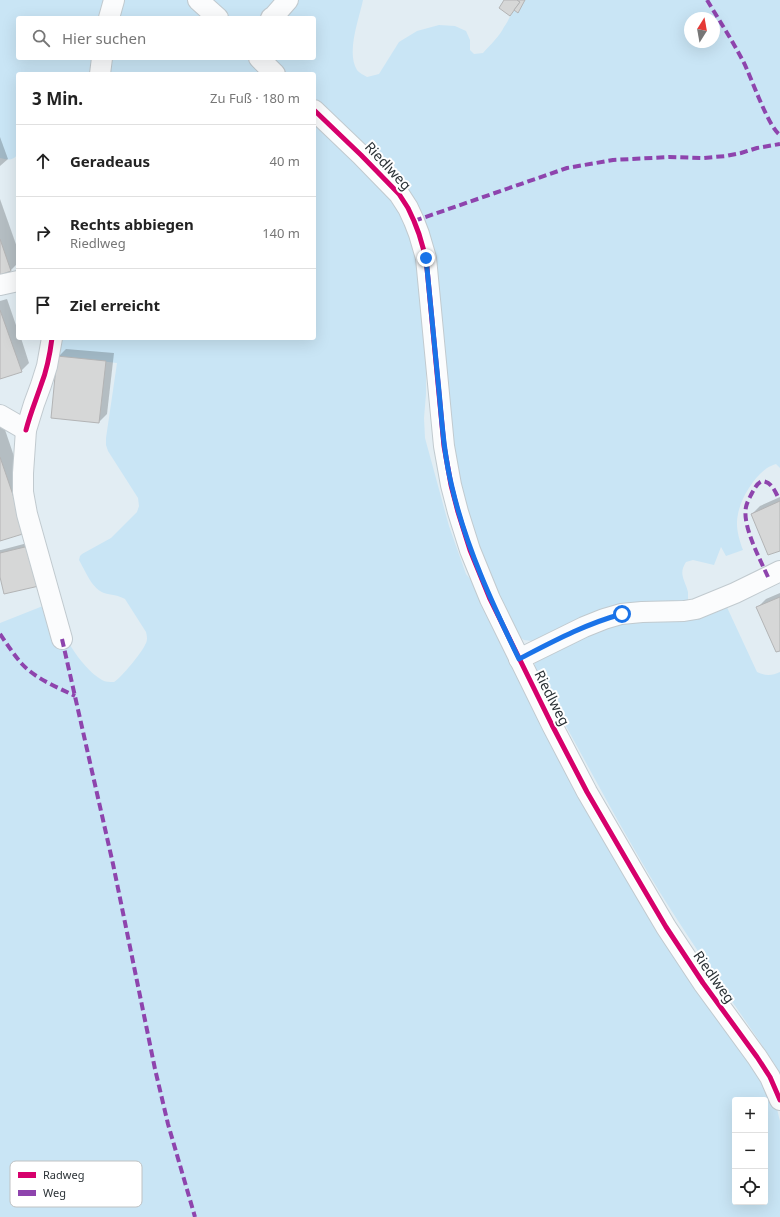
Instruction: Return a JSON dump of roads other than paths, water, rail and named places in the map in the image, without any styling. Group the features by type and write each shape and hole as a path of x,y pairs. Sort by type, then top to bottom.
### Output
{"street":[{"path":"110,16 114,0"},
{"path":"198,0 216,16"},
{"path":"274,16 288,0"},
{"path":"100,72 102,60"},
{"path":"261,60 273,72"},
{"name":"Riedlweg","path":"316,112 362,154 399,194 408,208 419,234 426,258 444,446 451,485 470,550 490,598 519,659 584,785 632,872 703,984 770,1077 780,1100"},
{"path":"0,285 16,281"},
{"path":"52,340 43,378 26,430 23,492 27,514 62,639"},
{"path":"0,415 26,430"},
{"path":"519,659 584,626 604,619 622,614 696,609 735,593 780,571"}]}
